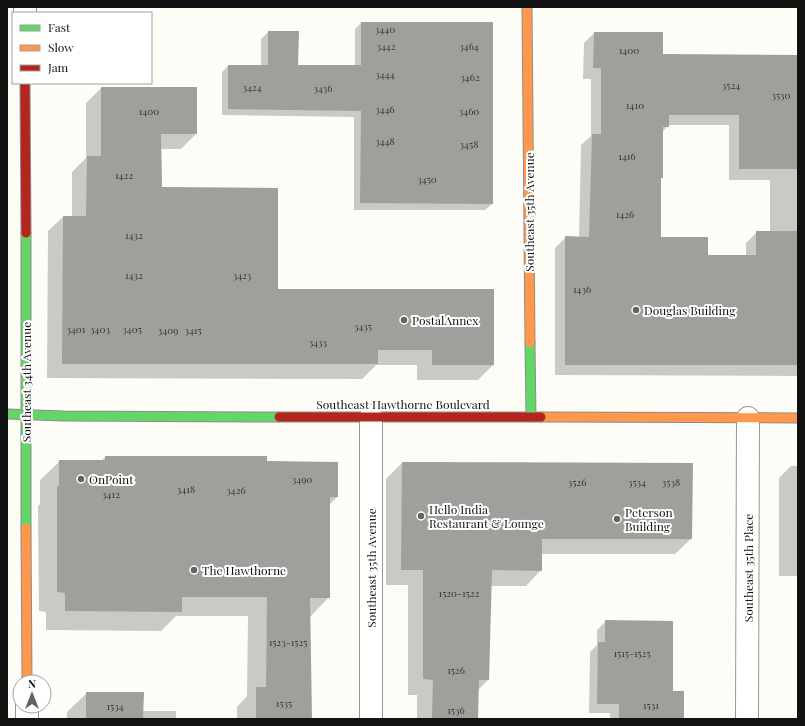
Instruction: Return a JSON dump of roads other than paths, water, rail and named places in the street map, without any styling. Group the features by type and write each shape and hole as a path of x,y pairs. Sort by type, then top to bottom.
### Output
{"street":[{"name":"Southeast 35th Avenue","path":"527,7 531,417"},
{"name":"Southeast 34th Avenue","path":"25,84 27,674"},
{"name":"Southeast Hawthorne Boulevard","path":"7,414 798,418"},
{"name":"Southeast 35th Avenue","path":"371,719 372,416"},
{"name":"Southeast 35th Place","path":"747,719 748,418"}],"place":[{"name":"Douglas Building","path":"636,310"},
{"name":"PostalAnnex","path":"404,320"},
{"name":"OnPoint","path":"81,479"},
{"name":"Hello India Restaurant & Lounge","path":"421,516"},
{"name":"Peterson Building","path":"617,519"},
{"name":"The Hawthorne","path":"194,570"}]}
